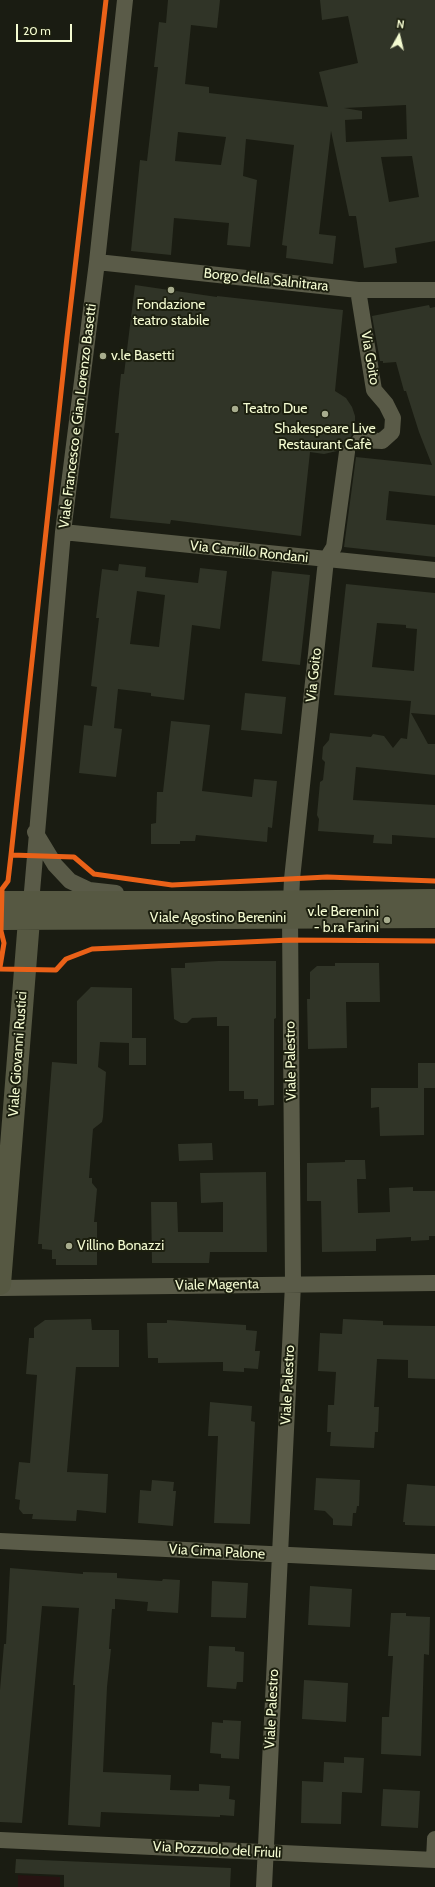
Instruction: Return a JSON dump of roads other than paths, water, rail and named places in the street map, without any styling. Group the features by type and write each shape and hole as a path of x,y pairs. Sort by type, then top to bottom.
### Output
{"main road":[{"name":"Viale Agostino Berenini","path":"30,911 236,902 290,910 435,900"},
{"name":"Viale Agostino Berenini","path":"1,910 290,910 435,917"},
{"name":"Viale Giovanni Rustici","path":"0,1284 30,911"}],"street":[{"name":"Viale Francesco e Gian Lorenzo Basetti","path":"30,911 35,832 63,532 97,262 126,0"},
{"name":"Borgo della Salnitrara","path":"97,262 358,290 435,290"},
{"name":"Via Goito","path":"358,290 374,390 386,404 393,418 392,432 382,441 360,440"},
{"name":"Via Goito","path":"290,910 326,560 334,547 347,452"},
{"name":"Via Camillo Rondani","path":"63,532 435,570"},
{"path":"35,832 59,870 70,881 82,887 105,893 168,892 236,902"},
{"name":"Viale Palestro","path":"264,1887 293,1284 290,910"},
{"name":"Viale Magenta","path":"0,1288 435,1283"},
{"name":"Via Cima Palone","path":"0,1541 435,1562"},
{"path":"434,1860 435,1839"},
{"name":"Via Pozzuolo del Friuli","path":"0,1840 434,1860"}],"place":[{"name":"Fondazione teatro stabile","path":"171,290"},
{"name":"v.le Basetti","path":"103,356"},
{"name":"Teatro Due","path":"235,409"},
{"name":"Shakespeare Live Restaurant Cafè","path":"325,414"},
{"name":"v.le Berenini - b.ra Farini","path":"387,920"},
{"name":"Villino Bonazzi","path":"69,1246"}]}
